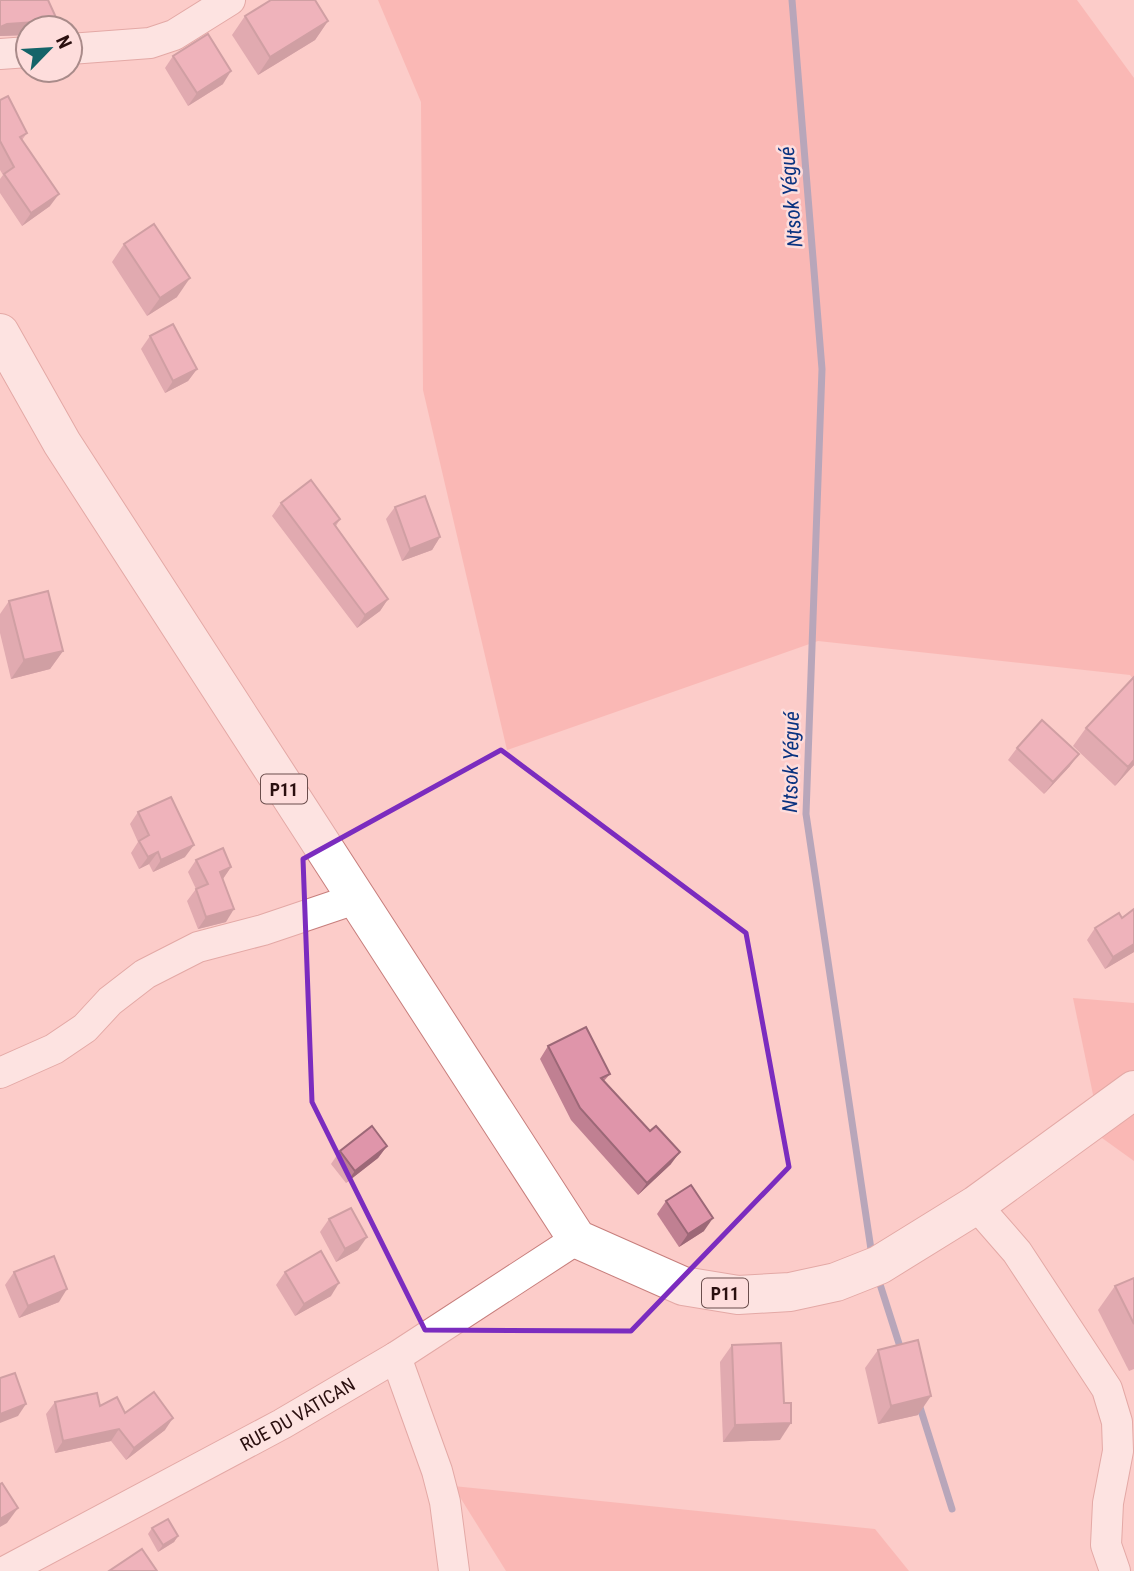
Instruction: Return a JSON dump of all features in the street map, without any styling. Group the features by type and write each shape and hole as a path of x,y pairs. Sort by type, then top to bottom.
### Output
{"main road":[{"name":"P11","path":"0,334 62,443 577,1239 683,1286 738,1295 790,1292 835,1282 879,1265 976,1205 1134,1090"}],"street":[{"path":"84,48 150,43 174,35 230,0"},
{"path":"0,1073 54,1049 85,1028 110,1001 145,974 198,947 264,930 355,899"},
{"path":"976,1205 1017,1252 1107,1390 1117,1422 1118,1451 1108,1503 1106,1545 1115,1571"},
{"name":"RUE DU VATICAN","path":"6,1571 282,1424 396,1357 577,1239"},
{"path":"396,1357 437,1471 445,1502 454,1571"}],"highlighted area":[{"path":"501,750 746,933 789,1167 631,1331 425,1330 312,1102 303,859"}],"shaded area":[{"path":"378,0 1077,0 1134,78 1134,680 1130,675 818,641 507,750 423,390 421,102"},
{"path":"1073,998 1134,1003 1134,1161 1102,1138"},
{"path":"453,1486 875,1529 909,1571 506,1571"}],"building":[{"path":"0,0 48,0 54,14 14,14 14,24 0,27"},
{"path":"271,0 315,0 328,21 270,57 245,16"},
{"path":"208,34 231,71 197,93 173,56"},
{"path":"8,96 27,133 20,137 59,194 31,213 4,174 14,167 0,141 0,100"},
{"path":"154,224 190,278 160,298 124,244"},
{"path":"173,324 197,369 173,381 150,336"},
{"path":"311,480 340,519 334,524 388,599 365,615 281,503"},
{"path":"425,496 440,537 410,549 395,507"},
{"path":"48,591 63,651 24,660 9,601"},
{"path":"1134,677 1134,760 1128,767 1086,728"},
{"path":"1042,720 1079,754 1053,782 1017,748"},
{"path":"171,797 194,845 161,860 158,852 148,857 139,841 149,835 138,812"},
{"path":"223,848 231,867 220,872 234,909 206,917 196,889 208,884 196,860"},
{"path":"1134,909 1134,944 1113,957 1095,928 1119,913 1122,918"},
{"path":"586,1027 610,1074 601,1078 650,1131 656,1126 680,1152 647,1183 580,1108 548,1046"},
{"path":"372,1126 387,1146 355,1171 340,1151"},
{"path":"691,1185 713,1218 688,1234 666,1201"},
{"path":"351,1208 367,1237 345,1249 329,1219"},
{"path":"321,1251 339,1283 304,1304 285,1272"},
{"path":"54,1256 67,1289 28,1306 14,1272"},
{"path":"1134,1278 1134,1324 1115,1286"},
{"path":"918,1340 931,1396 891,1406 878,1350"},
{"path":"781,1343 784,1403 791,1403 791,1423 735,1425 732,1345"},
{"path":"15,1373 26,1404 0,1414 0,1378"},
{"path":"154,1392 173,1418 134,1448 119,1429 63,1441 55,1402 97,1393 100,1406 117,1397 125,1413"},
{"path":"2,1483 18,1508 0,1519 0,1484"},
{"path":"168,1519 178,1536 163,1545 152,1528"},
{"path":"142,1549 157,1571 109,1571"}],"waterway":[{"name":"Ntsok Yégué","path":"792,0 822,369 806,814 872,1256"},
{"name":"Ntsok Yégué","path":"878,1278 902,1353"},
{"name":"Ntsok Yégué","path":"919,1404 952,1509"}]}
